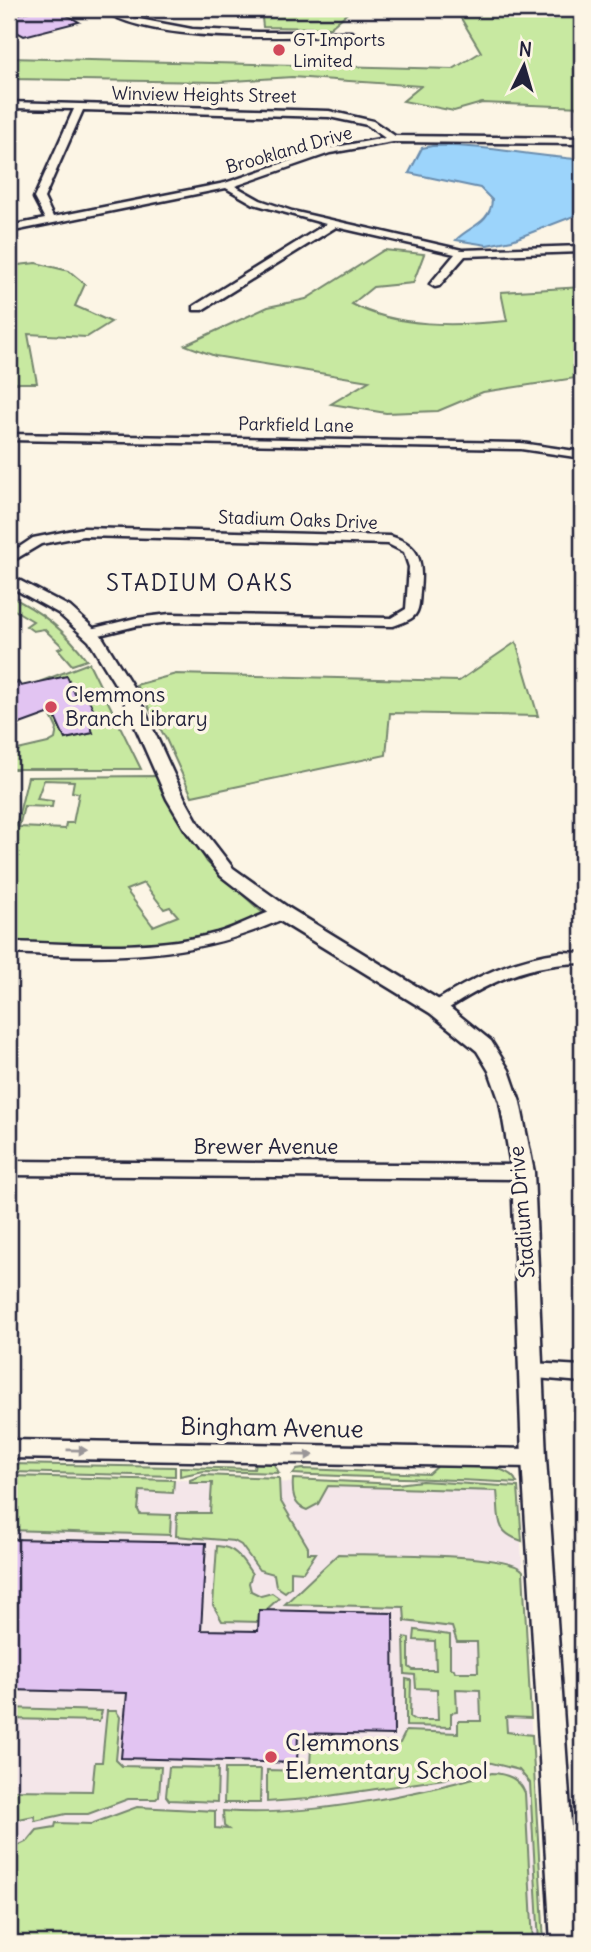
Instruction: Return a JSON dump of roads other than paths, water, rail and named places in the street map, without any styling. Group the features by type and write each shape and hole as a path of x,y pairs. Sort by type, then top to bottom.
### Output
{"street":[{"path":"105,9 142,24 169,29 351,34"},
{"name":"Winview Heights Street","path":"9,105 329,114 370,123 393,139"},
{"path":"50,220 39,198 80,107"},
{"name":"Brookland Drive","path":"9,229 227,185 328,151 393,139 582,141"},
{"path":"227,185 274,209 332,225 462,253 582,249"},
{"path":"198,308 332,225"},
{"path":"435,284 462,253"},
{"name":"Parkfield Lane","path":"9,437 521,446 582,455"},
{"name":"Stadium Oaks Drive","path":"9,559 37,541 83,532 390,540 408,546 415,556 411,609 408,615 393,622 170,618 136,622 91,633"},
{"name":"Stadium Drive","path":"9,580 64,610 91,633 128,692 176,799 192,827 227,872 282,913 437,1008 484,1046 499,1070 510,1102 523,1172 533,1371 534,1458 565,1943"},
{"path":"9,948 128,951 168,949 242,932 282,913"},
{"path":"437,1008 471,985 515,966 553,958 582,958"},
{"name":"Brewer Avenue","path":"9,1168 523,1172"},
{"path":"533,1371 582,1374"},
{"name":"Bingham Avenue","path":"9,1449 534,1458"}],"water":[{"path":"469,147 578,159 579,214 512,240 487,245 456,240 488,214 492,200 480,188 409,173 422,148"}],"place":[{"name":"GT Imports Limited","path":"279,50"},
{"name":"Clemmons Branch Library","path":"51,707"},
{"name":"Clemmons Elementary School","path":"271,1757"}],"district":[{"name":"STADIUM OAKS","path":"200,583"}]}
